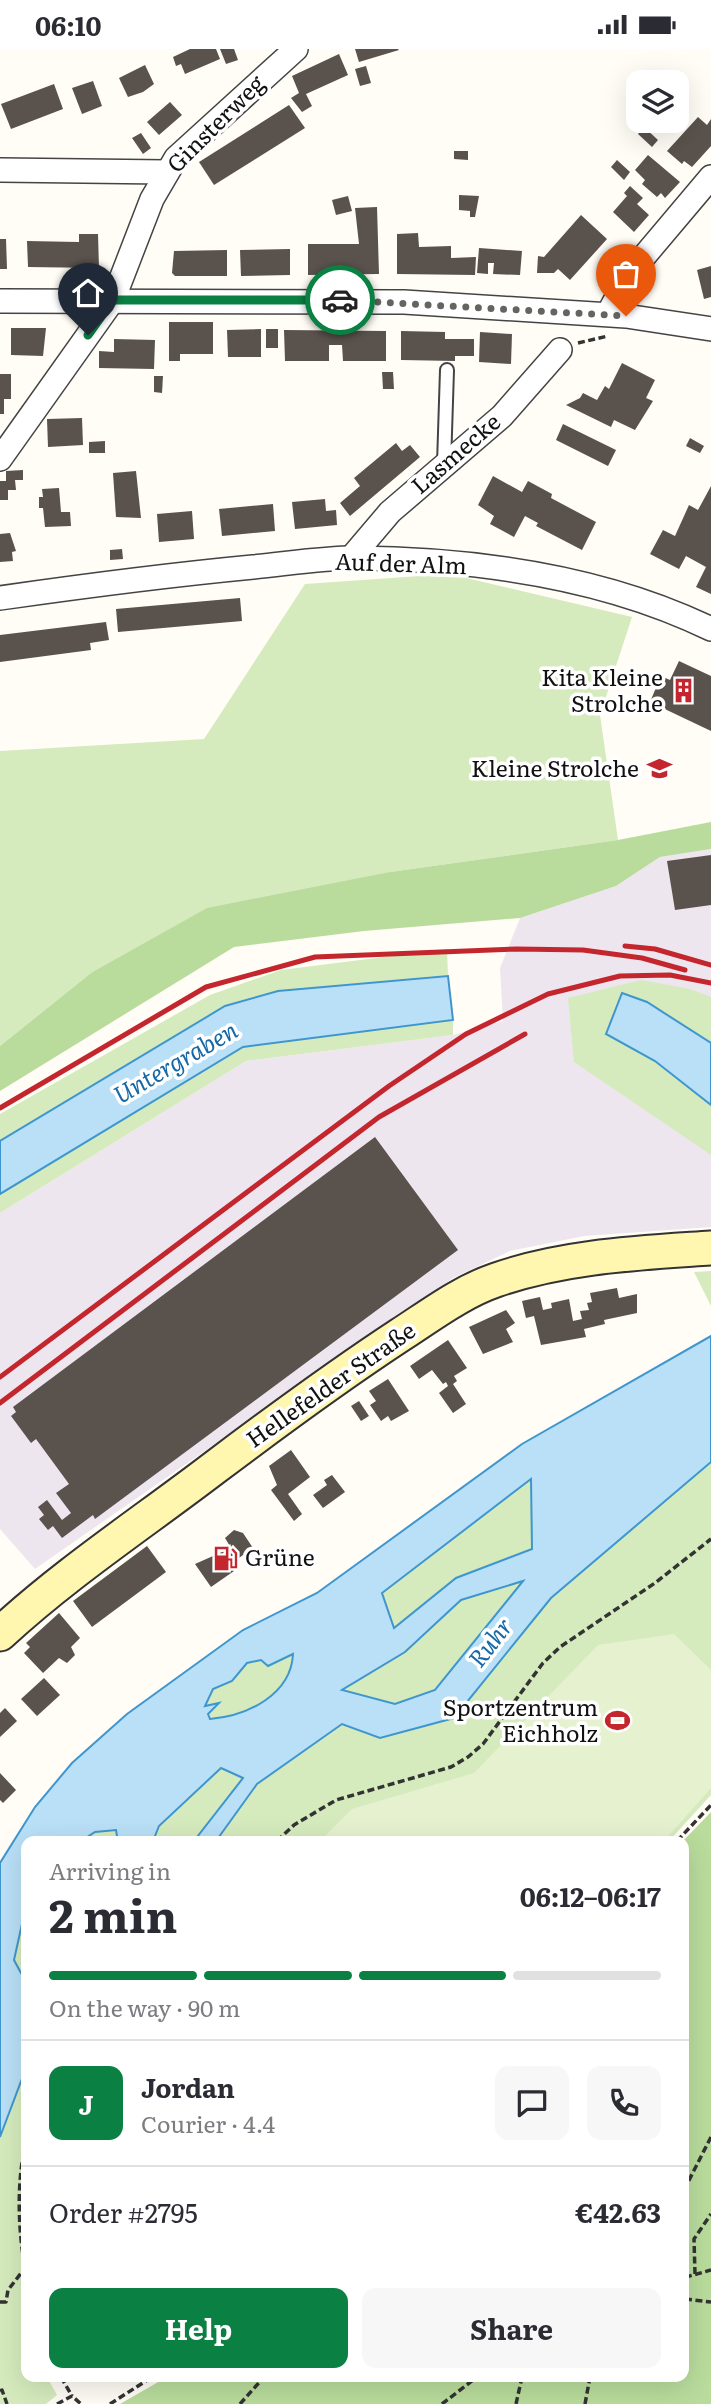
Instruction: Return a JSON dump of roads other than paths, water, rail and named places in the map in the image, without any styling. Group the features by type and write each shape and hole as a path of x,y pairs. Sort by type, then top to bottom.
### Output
{"street":[{"name":"Ginsterweg","path":"0,459 113,300 152,199 176,158 296,49"},
{"path":"0,170 166,172"},
{"path":"608,314 630,273 711,177"},
{"path":"0,301 404,302 608,314 711,329"},
{"name":"Lasmecke","path":"351,558 390,512 502,416 561,350"},
{"name":"Auf der Alm","path":"0,598 151,577 351,558 443,562 570,581 667,609 711,629"},
{"name":"Hellefelder Straße","path":"0,1634 42,1595 274,1423 455,1299 495,1280 541,1267 583,1259 711,1248"}],"lane":[{"path":"444,465 447,370"}],"water":[{"name":"Untergraben","path":"448,976 453,1020 243,1047 0,1194 0,1141 225,1006 278,991"},
{"path":"622,993 647,1002 711,1043 711,1105 655,1061 606,1034"},
{"name":"Ruhr","path":"711,1336 711,1462 551,1598 454,1718 380,1738 342,1724 257,1784 220,1836 198,1836 243,1778 221,1768 159,1826 155,1836 117,1836 116,1830 95,1832 89,1836 21,1836 21,1928 14,1960 21,1973 21,2081 0,2137 0,1863 35,1807 72,1763 127,1714 243,1630 317,1593 522,1444","holes":["531,1479 532,1549 456,1578 394,1628 382,1593","523,1581 435,1690 395,1704 342,1690 405,1652 461,1600","293,1654 284,1681 265,1701 238,1713 210,1719 208,1714 219,1703 205,1706 213,1689 232,1681 247,1663 261,1660 268,1666"]}],"railway":[{"path":"625,946 655,949 711,965"},
{"path":"0,1108 206,987 315,957 517,949 583,950 642,958 685,970"},
{"path":"0,1377 389,1086 466,1034 548,994 620,976 670,975 711,983"},
{"path":"0,1403 379,1117 525,1034"}],"place":[{"name":"Kita Kleine Strolche","path":"683,691"},
{"name":"Kleine Strolche","path":"659,769"},
{"name":"Grüne","path":"225,1558"},
{"name":"Sportzentrum Eichholz","path":"618,1721"}]}
